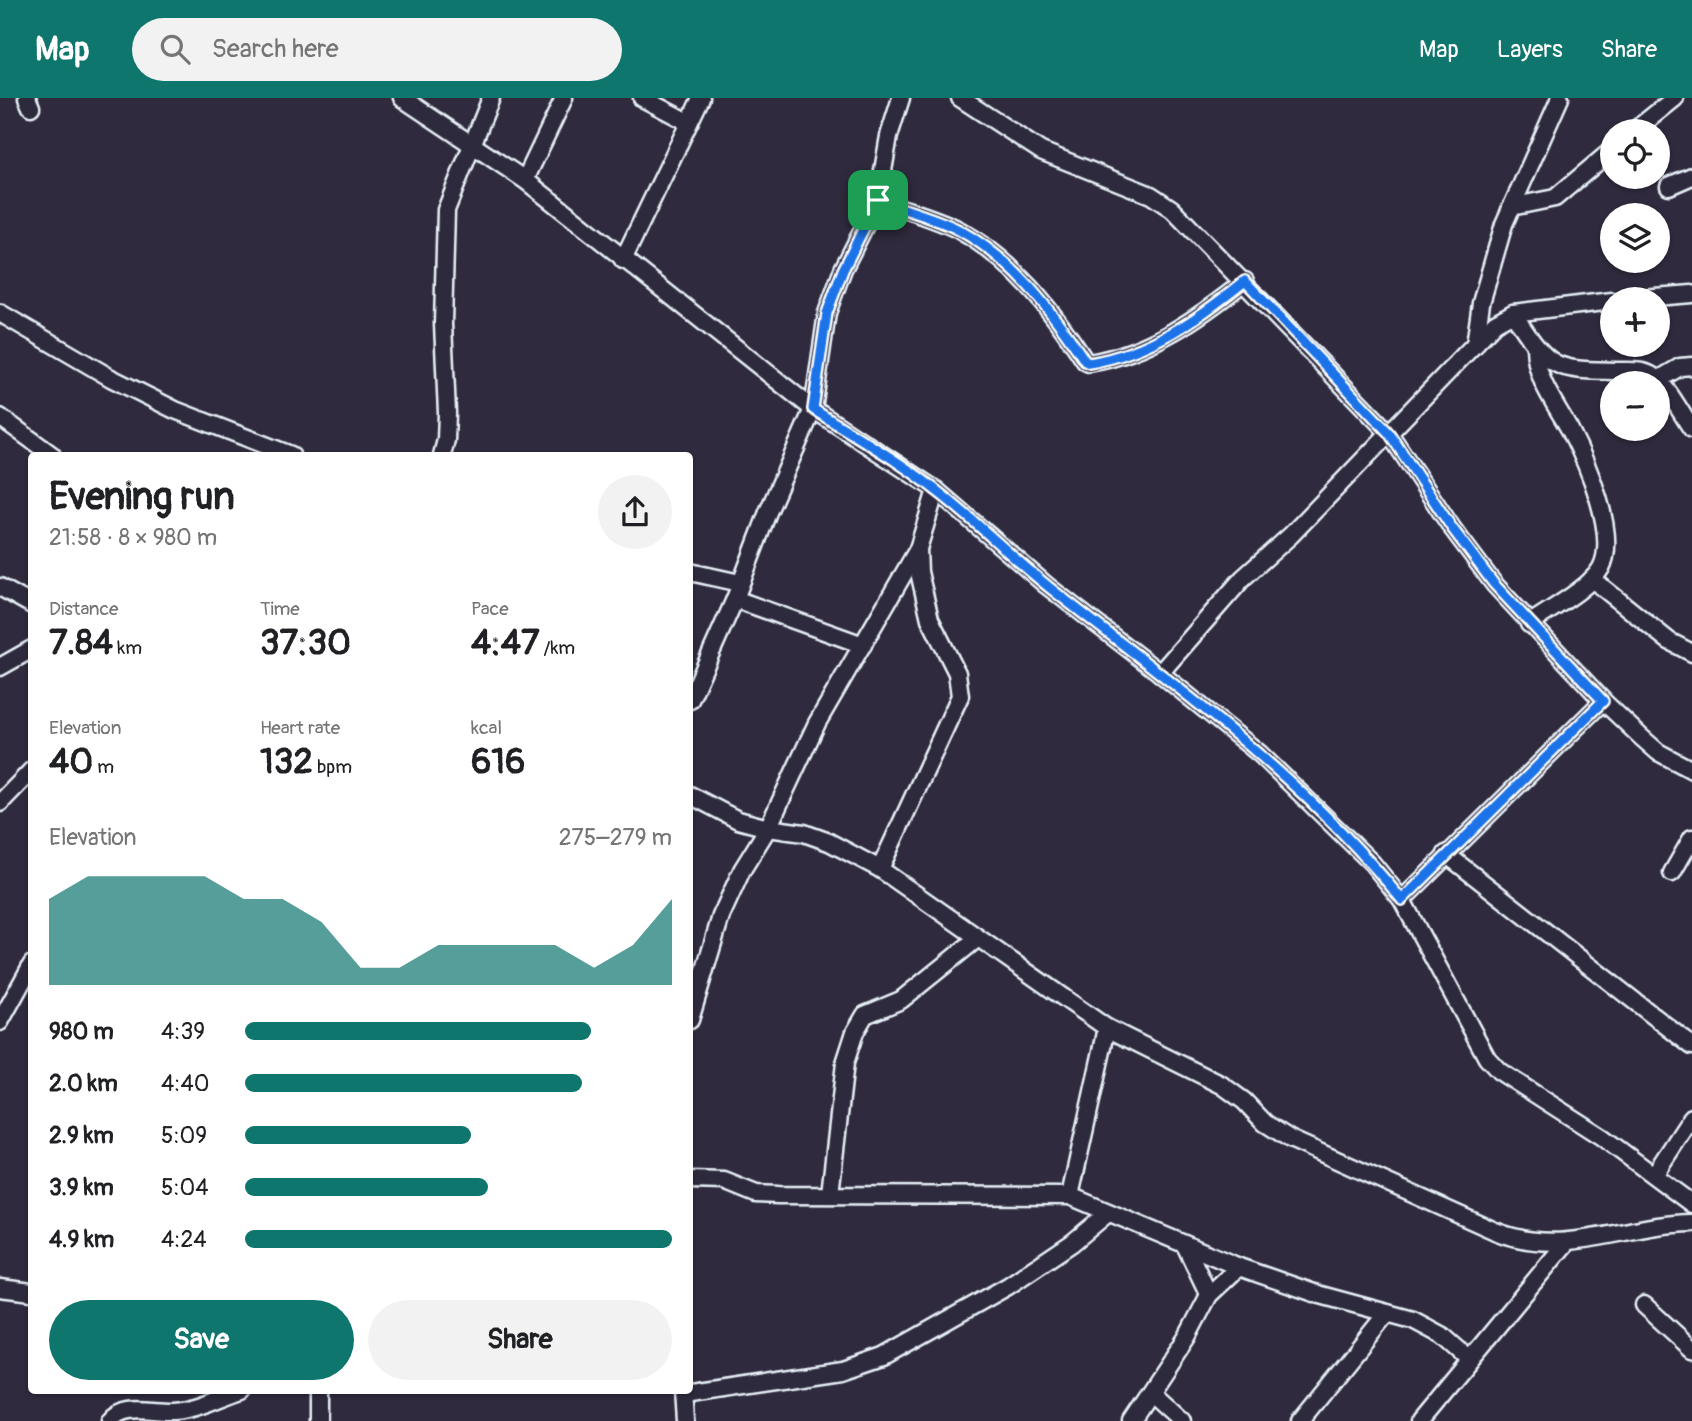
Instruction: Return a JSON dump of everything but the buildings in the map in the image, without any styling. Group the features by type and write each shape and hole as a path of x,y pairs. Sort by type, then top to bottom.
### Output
{"street":[{"path":"443,452 447,413 443,324 446,210 491,98"},
{"path":"525,180 564,98"},
{"path":"642,98 688,122"},
{"path":"623,260 701,98"},
{"path":"693,693 813,409 827,313 843,270 878,200 889,136 901,98"},
{"path":"960,98 1041,151 1151,195 1172,209 1245,281 1389,433 1452,528 1494,584 1529,624 1603,701 1658,752 1692,770"},
{"path":"1475,345 1481,303 1492,258 1511,207 1560,98"},
{"path":"1649,119 1675,98"},
{"path":"404,99 525,180 813,409 936,490 1046,585 1260,754 1372,863 1402,900 1487,1058 1499,1071 1602,1138 1692,1204"},
{"path":"1511,207 1555,198 1600,160"},
{"path":"1670,186 1692,176"},
{"path":"878,200 957,229 980,244 1014,271 1053,314 1089,363 1170,335 1203,315 1245,281"},
{"path":"1670,296 1692,294"},
{"path":"1160,673 1243,578 1291,536 1495,323 1513,313 1600,302"},
{"path":"0,313 111,378 175,411 283,452"},
{"path":"1513,313 1535,348 1549,361 1576,370 1641,371"},
{"path":"1529,624 1592,579 1604,559 1605,528 1583,458 1538,373 1535,348"},
{"path":"1670,373 1680,367 1692,366"},
{"path":"1670,397 1692,429"},
{"path":"0,417 48,452"},
{"path":"693,1010 721,916 742,870 768,828 817,723 918,549 936,490"},
{"path":"880,869 960,696 957,673 930,619 919,572 918,549"},
{"path":"693,573 863,645"},
{"path":"1592,579 1669,641 1692,653"},
{"path":"0,587 28,603"},
{"path":"0,667 28,651"},
{"path":"1402,900 1603,701"},
{"path":"0,803 28,774"},
{"path":"693,797 738,820 804,833 829,842 880,869 1107,1028 1222,1085 1244,1101 1265,1123 1290,1139 1516,1240 1542,1244 1566,1242 1671,1223 1692,1223"},
{"path":"1672,873 1692,838"},
{"path":"1446,854 1692,1046"},
{"path":"830,1194 845,1063 855,1032 865,1015 901,1000 978,938"},
{"path":"0,1022 28,976"},
{"path":"1070,1196 1107,1028"},
{"path":"1654,1175 1692,1117"},
{"path":"693,1180 724,1181 756,1194 1070,1196 1239,1267 1317,1294 1413,1320 1443,1336 1469,1359"},
{"path":"693,1391 843,1370 884,1356 1008,1286 1072,1242 1108,1213"},
{"path":"1419,1421 1566,1242"},
{"path":"1186,1247 1209,1294"},
{"path":"1131,1421 1152,1394 1209,1294 1239,1267"},
{"path":"0,1288 28,1292"},
{"path":"1644,1305 1692,1349"},
{"path":"1300,1421 1387,1313"},
{"path":"110,1421 115,1414 132,1409 174,1411 199,1406 231,1394"},
{"path":"318,1394 318,1421"},
{"path":"683,1394 685,1421"},
{"path":"1152,1394 1182,1421"}],"route":[{"path":"878,200 957,229 980,244 1014,271 1053,314 1089,363 1170,335 1203,315 1245,281 1389,433 1452,528 1494,584 1603,701 1402,900 1342,832 1260,754 1046,585 936,490 813,409 827,313 843,270 878,200"}]}
